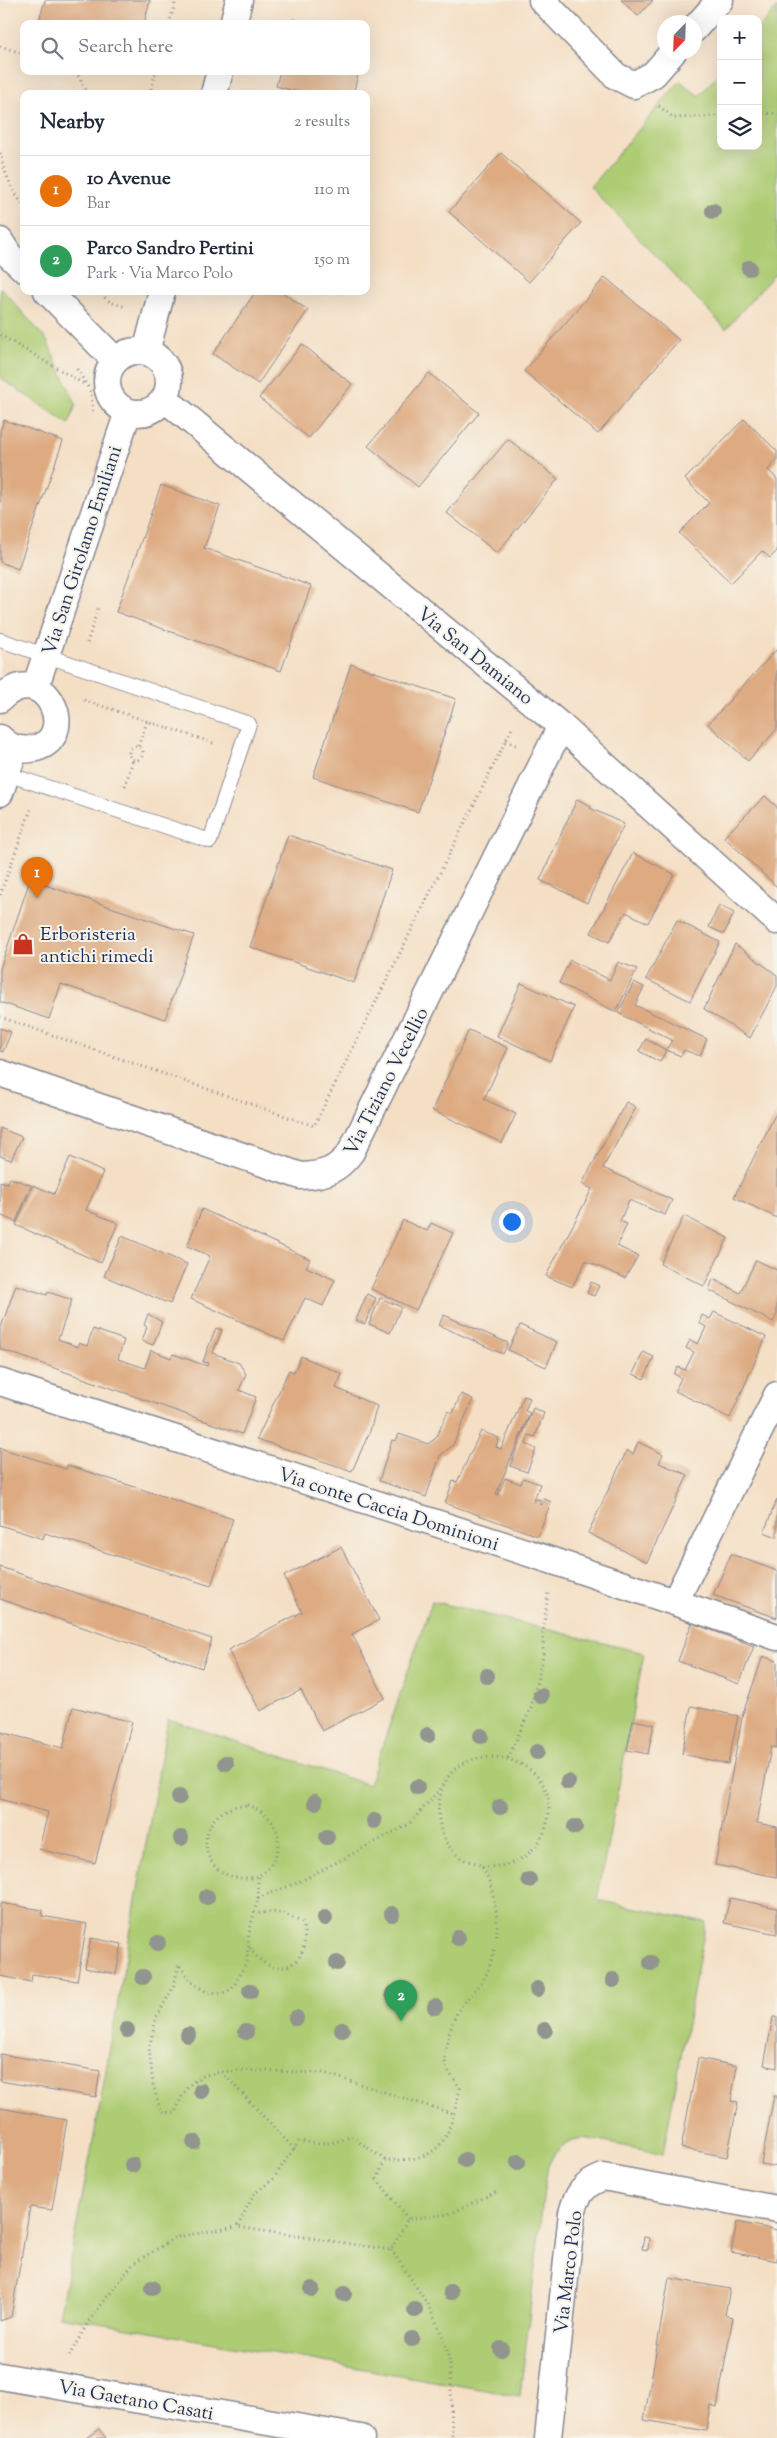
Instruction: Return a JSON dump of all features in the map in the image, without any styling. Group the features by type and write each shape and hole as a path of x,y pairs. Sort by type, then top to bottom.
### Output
{"street":[{"path":"234,20 239,0"},
{"path":"542,0 616,76 634,85 654,74 666,60"},
{"path":"702,20 720,0"},
{"path":"215,90 219,75"},
{"path":"0,241 9,255 20,265"},
{"path":"51,295 115,360"},
{"path":"146,352 161,295"},
{"path":"128,352 146,352 163,362 168,371 170,380 165,399 151,411 124,420 119,408 109,395 108,371 115,360 128,352"},
{"name":"Via San Damiano","path":"165,399 561,726 777,921"},
{"name":"Via San Girolamo Emiliani","path":"35,688 124,420"},
{"path":"0,699 15,688 35,688 51,700 56,708 56,728 44,744 25,750 7,743 2,779"},
{"name":"Via Tiziano Vecellio","path":"0,1073 301,1176 330,1172 342,1165 351,1152 561,726"},
{"name":"Via conte Caccia Dominioni","path":"0,1382 553,1561 777,1637"},
{"path":"675,1602 777,1395"},
{"name":"Via Marco Polo","path":"548,2438 572,2213 576,2197 588,2182 603,2177 777,2209"},
{"name":"Via Gaetano Casati","path":"0,2376 361,2438"}],"lane":[{"path":"0,640 249,724 210,841 40,785 2,779"}],"path":[{"path":"170,20 176,0"},
{"path":"0,46 20,53"},
{"path":"78,75 86,90"},
{"path":"151,90 155,75"},
{"path":"634,85 674,118 717,116"},
{"path":"762,114 777,114"},
{"path":"0,153 6,173 20,199"},
{"path":"102,295 110,302 124,307 131,306"},
{"path":"0,335 76,378 85,386 91,392 94,421 124,420"},
{"path":"73,360 85,386"},
{"path":"100,601 79,667 76,697 216,744 213,752"},
{"path":"138,746 156,692"},
{"path":"0,1017 314,1126 514,724"},
{"path":"138,746 143,755 138,760 133,760 128,752 133,747 138,746"},
{"path":"0,895 40,785"},
{"path":"116,785 133,791"},
{"path":"508,1758 531,1707 543,1656 543,1628 553,1561"},
{"path":"258,1898 297,1883 409,1824 455,1771 471,1760 499,1756 518,1761 533,1772 545,1788 549,1808 548,1823 541,1841 528,1856 511,1865 492,1868 480,1866 462,1858 448,1845 440,1827 437,1805 443,1786"},
{"path":"258,1877 239,1878 227,1875 216,1868 209,1857 206,1835 210,1823 218,1813 234,1806 247,1805 259,1809 270,1817 276,1828 279,1840 278,1853 272,1864 258,1877 258,1898 256,1914 249,1933 250,1948 248,1961 238,1982 232,1989 223,1993 207,1992 192,1982 179,1964 173,1988 157,2016 149,2048 153,2084 161,2112 175,2113 188,2086 206,2074 238,2070 324,2073 454,2114"},
{"path":"237,2226 254,2194 273,2179 295,2150 299,2141 326,2143 351,2136 385,2160 411,2160 425,2156 438,2147 449,2132 460,2088 446,2065 447,2044 458,2011 489,1969 497,1930 491,1886 480,1866"},
{"path":"250,1948 256,1958 283,1969 295,1963 303,1953 306,1937 302,1923 285,1913 267,1912 256,1914"},
{"path":"222,2072 295,2150"},
{"path":"385,2160 377,2179 408,2219"},
{"path":"408,2219 449,2214 496,2192"},
{"path":"390,2250 408,2219"},
{"path":"52,2385 89,2321 132,2264 176,2236 237,2226 390,2250 418,2289 435,2319 449,2359 452,2438"}],"green space":[{"path":"777,7 777,271 726,329 590,187 680,81 699,96 717,76 717,150 762,150 762,24"},
{"path":"0,287 46,339 76,404 69,424 0,378"},
{"path":"432,1601 644,1653 597,1900 706,1922 663,2154 583,2138 565,2144 554,2154 548,2166 544,2190 520,2396 59,2316 97,2121 168,1719 369,1785"}],"building":[{"path":"45,0 150,0 145,20 39,20"},
{"path":"621,0 653,0 638,16"},
{"path":"279,75 358,75 354,90 290,90 276,86"},
{"path":"501,153 581,223 529,282 449,212"},
{"path":"605,277 679,340 598,434 524,371"},
{"path":"253,295 286,295 308,310 258,384 213,354"},
{"path":"302,344 352,384 309,438 259,398"},
{"path":"429,373 479,413 418,487 368,446"},
{"path":"744,419 777,451 777,460 768,470 777,479 777,551 770,558 762,551 731,583 679,533 709,503 685,479"},
{"path":"4,420 63,441 18,569 0,562 0,432"},
{"path":"508,439 558,479 497,553 447,513"},
{"path":"161,485 220,506 204,548 311,586 281,671 116,612"},
{"path":"777,649 777,729 748,761 708,724"},
{"path":"351,664 456,699 418,812 313,777"},
{"path":"765,796 777,807 777,887 724,837"},
{"path":"577,799 591,806 590,808 624,824 587,903 540,880"},
{"path":"288,835 392,870 354,983 250,947"},
{"path":"633,853 674,874 648,923 626,912 609,942 591,933"},
{"path":"30,880 194,935 165,1019 61,984 49,1019 0,1002 0,969"},
{"path":"719,905 734,913 724,934 709,927"},
{"path":"677,920 720,942 690,1001 646,979"},
{"path":"735,944 777,975 777,986 750,1038 704,1009"},
{"path":"570,960 610,980 618,962 637,969 616,1012 559,983"},
{"path":"634,982 644,987 635,1005 707,1039 700,1056 684,1050 681,1056 666,1050 672,1040 618,1013"},
{"path":"521,983 574,1007 550,1061 497,1036"},
{"path":"0,1028 11,1032 3,1052 0,1051"},
{"path":"469,1030 508,1048 484,1099 516,1114 502,1143 432,1110"},
{"path":"646,1039 666,1050 660,1062 639,1051"},
{"path":"626,1102 636,1107 603,1168 672,1200 665,1215 629,1200 620,1221 627,1224 617,1246 638,1256 625,1278 586,1261 572,1287 546,1276 592,1189 582,1184"},
{"path":"777,1111 777,1218 734,1197"},
{"path":"0,1128 22,1137 11,1160 0,1156"},
{"path":"70,1157 103,1172 86,1210 118,1223 101,1263 16,1225 33,1185 54,1194"},
{"path":"10,1178 31,1185 16,1222 0,1215 0,1181 7,1183"},
{"path":"202,1209 310,1259 306,1267 335,1280 323,1306 305,1298 284,1341 191,1299 210,1256 187,1246"},
{"path":"684,1216 728,1238 704,1286 660,1264"},
{"path":"403,1220 427,1231 431,1223 453,1233 416,1310 371,1289"},
{"path":"122,1236 187,1264 170,1304 104,1276"},
{"path":"756,1260 777,1270 777,1314 773,1322 709,1290 713,1279 740,1293"},
{"path":"591,1282 599,1286 594,1296 587,1293"},
{"path":"16,1285 47,1295 48,1292 72,1300 58,1339 78,1347 79,1343 87,1346 93,1329 124,1340 118,1359 145,1368 151,1350 171,1358 173,1354 207,1366 209,1363 203,1362 216,1328 222,1330 213,1353 239,1363 246,1374 239,1390 256,1397 242,1434 0,1349 0,1330"},
{"path":"367,1294 376,1298 365,1324 356,1320"},
{"path":"380,1298 401,1307 390,1333 369,1324"},
{"path":"714,1312 766,1337 730,1418 675,1391 681,1378 674,1374 678,1367 685,1370 694,1352 686,1348 690,1340 698,1344 706,1327 699,1323 702,1315 710,1319"},
{"path":"148,1314 162,1322 153,1345 142,1341 147,1327 144,1325"},
{"path":"444,1315 508,1343 503,1354 439,1325"},
{"path":"520,1325 557,1342 546,1367 508,1350"},
{"path":"643,1352 654,1357 644,1379 633,1374"},
{"path":"301,1356 342,1374 336,1388 377,1406 370,1431 352,1471 257,1439 289,1370 294,1372"},
{"path":"461,1394 473,1399 453,1445 440,1456 426,1497 379,1481 392,1440 396,1441 399,1434 428,1444 436,1438 448,1411 453,1413"},
{"path":"524,1396 530,1398 525,1411 530,1413 496,1494 498,1495 505,1478 521,1484 523,1478 540,1484 533,1503 536,1499 541,1500 539,1504 542,1505 544,1499 551,1502 538,1536 445,1503 453,1481 457,1482 481,1431 499,1438 496,1447 501,1449"},
{"path":"533,1408 544,1413 535,1437 529,1435 526,1444 536,1449 527,1472 510,1466"},
{"path":"638,1442 663,1454 659,1463 688,1475 647,1562 588,1533 627,1450 633,1454"},
{"path":"0,1448 66,1469 67,1465 233,1519 211,1586 45,1533 43,1539 0,1525"},
{"path":"777,1499 777,1537 764,1532"},
{"path":"341,1547 379,1620 352,1634 385,1698 322,1731 301,1690 260,1711 228,1650 302,1612 284,1576"},
{"path":"731,1554 777,1571 777,1618 713,1595"},
{"path":"0,1567 212,1639 202,1668 0,1599"},
{"path":"692,1623 754,1646 739,1684 678,1661"},
{"path":"763,1656 777,1661 777,1748 771,1747 757,1823 777,1827 777,1877 715,1865 743,1713"},
{"path":"691,1706 738,1716 728,1764 682,1754"},
{"path":"73,1707 132,1722 95,1863 39,1849 48,1812 0,1799 0,1732 63,1748"},
{"path":"633,1720 654,1724 648,1754 627,1750"},
{"path":"730,1898 777,1908 777,1934 724,1923"},
{"path":"0,1903 43,1910 42,1916 87,1924 77,1981 32,1974 31,1982 0,1976"},
{"path":"91,1938 122,1944 116,1974 85,1968"},
{"path":"773,2017 777,2017 777,2068 764,2065"},
{"path":"0,2054 100,2071 96,2097 0,2081"},
{"path":"698,2058 737,2066 731,2101 738,2102 727,2157 681,2148"},
{"path":"774,2096 777,2096 777,2167 761,2164"},
{"path":"0,2108 67,2120 52,2210 30,2207 11,2317 0,2321"},
{"path":"737,2222 777,2230 777,2261 731,2252"},
{"path":"644,2237 649,2238 648,2250 642,2249"},
{"path":"669,2278 730,2289 725,2315 733,2317 717,2407 710,2405 706,2431 644,2420"},
{"path":"99,2429 106,2438 86,2438"}],"place":[{"name":"10 Avenue","path":"37,898"},
{"name":"Erboristeria antichi rimedi","path":"23,944"},
{"name":"Parco Sandro Pertini","path":"401,2021"}]}
